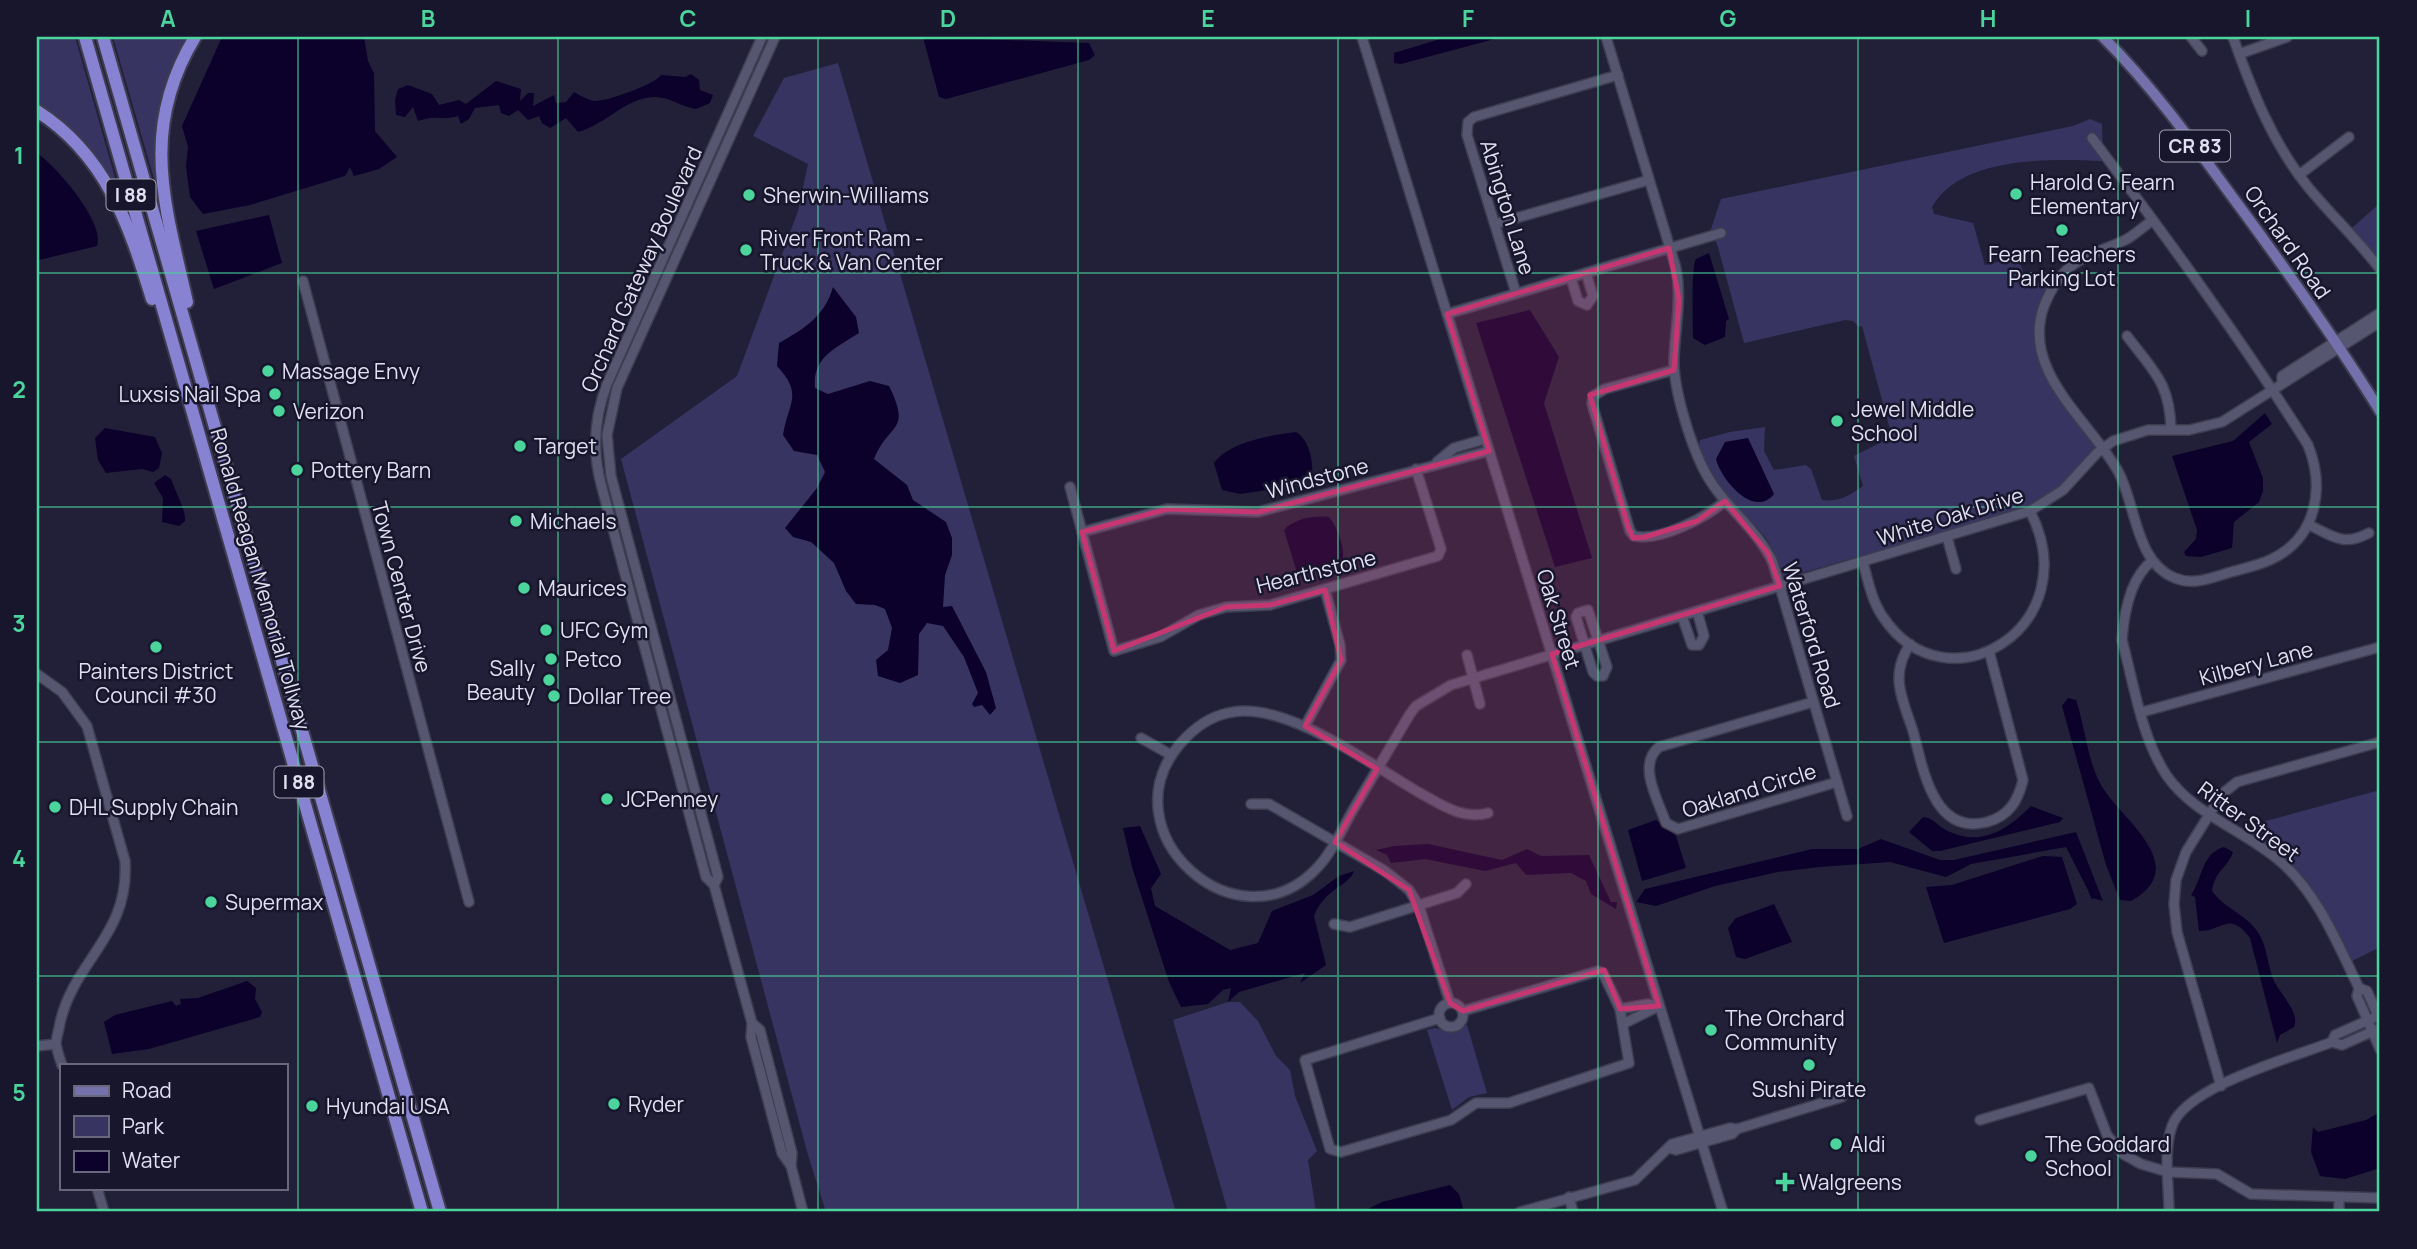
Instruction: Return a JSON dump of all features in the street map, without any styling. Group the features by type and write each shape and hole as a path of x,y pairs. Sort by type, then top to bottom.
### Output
{"highway":[{"name":"Ronald Reagan Memorial Tollway","path":"85,37 422,1212"},
{"name":"Ronald Reagan Memorial Tollway","path":"103,37 440,1212"},
{"path":"186,327 188,306 163,197 160,149 162,124 173,80 195,37"},
{"path":"37,111 82,148 111,188 131,231 157,315 176,353"}],"main road":[{"name":"Orchard Road","path":"2103,37 2182,128 2337,345 2380,411"}],"street":[{"name":"Orchard Gateway Boulevard","path":"762,37 615,365 602,397 595,429 601,484 706,877 714,885 752,1023 760,1030 792,1153 791,1166 803,1212"},
{"name":"Orchard Gateway Boulevard","path":"714,885 718,877 611,476 607,435 617,388 775,37"},
{"name":"Oak Street","path":"1362,37 1723,1212"},
{"name":"Waterford Road","path":"1606,37 1670,248 1678,289 1674,370 1702,467 1725,501 1756,534 1768,553 1847,816"},
{"path":"2191,37 2202,51"},
{"path":"2233,37 2266,123 2299,175 2380,269"},
{"path":"2239,54 2287,37"},
{"name":"Abington Lane","path":"1516,293 1467,135 1468,122 1475,116 1618,75"},
{"path":"2299,175 2349,137"},
{"path":"2092,138 2153,220 2273,389 2314,460 2317,500 2309,525 2292,545 2270,560 2195,582 2173,578 2152,561 2119,473 2047,370 2038,335 2040,316 2057,280 2069,268 2082,258 2129,238 2153,220"},
{"path":"1495,224 1649,180"},
{"path":"1447,314 1721,233"},
{"path":"1571,278 1578,300 1587,305 1592,296 1586,274"},
{"name":"Town Center Drive","path":"303,281 469,902"},
{"name":"White Oak Drive","path":"1377,769 1416,706 1451,685 2030,511 2063,490 2102,448 2129,434 2189,430 2222,422 2282,382 2288,381 2380,313"},
{"name":"White Oak Drive","path":"2337,345 2380,322"},
{"path":"2127,336 2163,385 2169,398 2171,430"},
{"path":"1674,370 1605,389 1593,396 1592,404 1630,531 1634,536 1645,537 1698,521 1725,501"},
{"name":"Windstone","path":"1082,532 1167,509 1258,512 1416,469 1437,462 1454,448 1485,439"},
{"name":"Windstone","path":"1437,462 1447,463 1489,451"},
{"name":"Hearthstone","path":"1082,532 1114,651 1160,638 1199,615 1226,607 1270,605 1438,556 1441,548 1416,469"},
{"path":"1070,487 1082,532"},
{"path":"1863,562 1874,599 1883,617 1910,644 1927,652 1957,657 1989,651 2020,631 2039,600 2045,562 2038,529 2030,511"},
{"path":"2309,525 2342,540 2354,541 2369,533"},
{"path":"1947,537 1956,569"},
{"name":"Ritter Street","path":"2152,561 2141,570 2133,587 2122,640 2155,754 2167,776 2183,795 2244,833 2281,862 2309,892 2358,988 2357,996 2367,1021 2376,1030 2380,1049"},
{"path":"1305,726 1340,660 1340,645 1325,590"},
{"path":"1582,610 1592,613 1607,667 1602,676 1593,672 1584,644 1576,617 1582,610"},
{"path":"1682,616 1689,641 1692,645 1699,645 1704,636 1697,611"},
{"path":"1910,644 1901,658 1898,681 1930,791 1948,815 1969,824 1994,820 2008,811 2018,798 2023,780 1989,651"},
{"name":"Kilbery Lane","path":"2142,712 2380,647"},
{"path":"1467,655 1480,704"},
{"path":"37,674 62,692 87,726 125,861 126,880 115,923 74,985 62,1014 56,1044 62,1064"},
{"name":"Oakland Circle","path":"1813,702 1659,747 1650,754 1647,765 1666,823 1678,829 1837,782"},
{"path":"1377,769 1317,868 1297,884 1275,893 1231,894 1213,887 1179,861 1161,823 1157,804 1160,783 1171,755 1191,731 1228,713 1269,712 1305,726 1448,808 1466,816 1488,813"},
{"path":"1141,738 1171,755"},
{"path":"2221,1086 2184,958 2174,904 2176,880 2182,861 2209,813 2226,790 2242,780 2380,742"},
{"path":"1251,804 1269,804 1401,881 1419,906 1450,1003"},
{"path":"1334,924 1350,927 1457,892 1466,884"},
{"path":"1440,1018 1305,1060 1330,1149 1341,1152 1451,1120 1476,1103 1509,1102 1623,1068 1629,1063 1630,1055 1620,1009 1607,977 1598,971 1463,1011"},
{"name":"Ritter Street","path":"2358,988 2367,991 2379,1017"},
{"path":"1450,1003 1458,1005 1463,1011"},
{"path":"1450,1003 1441,1010 1440,1018 1447,1026 1455,1026 1461,1022 1463,1011"},
{"path":"1620,1009 1648,1004 1659,1006"},
{"path":"1623,1024 1659,1006"},
{"path":"2332,1042 2335,1035 2379,1017"},
{"path":"2169,1212 2170,1134 2177,1116 2190,1102 2221,1086 2332,1042 2342,1045 2376,1030"},
{"path":"37,1046 56,1044"},
{"path":"1980,1119 2089,1088 2102,1126 2115,1146 2141,1164 2168,1172 2217,1174 2251,1194 2380,1198"},
{"path":"1520,1212 1635,1180 1672,1144 1732,1134 1737,1129 1842,1097"},
{"path":"98,1190 104,1212"},
{"path":"1569,1197 1573,1212"},
{"path":"2339,1197 2339,1212"}],"highlighted area":[{"path":"1669,248 1679,299 1674,370 1590,395 1628,526 1633,538 1645,537 1697,521 1725,501 1768,553 1780,586 1552,654 1659,1006 1620,1009 1604,970 1463,1011 1450,1003 1409,890 1335,842 1377,769 1305,726 1341,660 1325,590 1270,605 1226,607 1114,651 1082,532 1167,509 1258,512 1489,451 1447,314"}],"green space":[{"path":"37,37 75,37 121,199 85,147 37,105"},
{"path":"113,37 189,37 164,94 159,128 157,189"},
{"path":"838,63 1176,1212 826,1212 808,1155 621,459 737,376 798,211 808,164 753,136 784,78"},
{"path":"2090,119 2102,124 2103,161 2034,161 1986,169 1964,178 1946,190 1932,207 1934,214 1973,223 1985,265 2018,257 2024,274 2048,289 2040,311 2044,364 2099,446 2054,495 2037,505 1784,578 1766,538 1712,479 1700,452 1700,440 1765,427 1764,451 1774,470 1806,465 1811,469 1822,500 1834,500 1844,498 1863,486 1854,456 1892,437 1862,326 1845,320 1744,343 1711,229 1721,199 2073,126"},
{"path":"2380,203 2380,263 2352,228"},
{"path":"2380,790 2380,947 2352,961 2290,866 2250,833 2266,821"},
{"path":"1228,1002 1240,1002 1258,1021 1276,1056 1290,1070 1295,1096 1317,1151 1308,1160 1316,1212 1228,1212 1173,1020"},
{"path":"1467,1025 1487,1093 1469,1097 1452,1110 1427,1030 1435,1028 1454,1033"}],"water":[{"path":"222,37 364,37 368,61 374,73 375,131 397,157 379,169 354,176 350,167 345,176 250,205 203,214 190,197 186,167 188,147 182,126"},
{"path":"923,37 1089,43 1095,55 1089,60 946,99 939,97"},
{"path":"1447,37 1502,37 1401,64 1394,63 1394,53"},
{"path":"691,74 699,80 700,90 713,95 710,103 696,109 664,98 643,99 578,132 566,118 550,128 542,123 539,116 528,120 518,110 509,116 501,113 499,105 475,108 469,119 461,124 458,116 418,121 413,107 405,117 396,115 395,100 398,89 408,85 432,94 439,105 459,100 466,104 496,81 521,89 520,101 528,93 534,93 533,106 554,95 556,103 566,102 574,92 600,101 641,87 661,75 685,77"},
{"path":"37,153 56,170 87,209 94,223 97,246 39,260"},
{"path":"269,215 282,263 214,289 196,231"},
{"path":"1709,253 1729,319 1726,321 1725,337 1705,345 1693,338 1693,284 1696,259"},
{"path":"833,287 856,317 859,333 827,354 817,368 815,388 828,394 870,381 889,386 896,401 898,420 874,459 907,485 913,500 946,522 952,538 952,555 945,575 943,607 952,606 986,672 996,708 990,715 982,705 974,707 972,704 978,693 964,657 943,626 927,623 919,634 918,675 900,683 878,676 876,660 888,650 892,628 885,609 875,605 856,604 846,591 834,563 811,542 793,537 785,528 817,488 825,472 817,455 794,451 783,435 792,392 777,366 779,343 805,327 819,314"},
{"path":"1530,310 1559,357 1544,403 1592,558 1555,567 1476,323"},
{"path":"2265,413 2272,424 2249,442 2263,478 2263,491 2259,502 2234,522 2232,548 2201,557 2186,556 2184,552 2196,539 2197,530 2172,456 2233,441"},
{"path":"105,428 155,437 162,453 159,468 153,472 142,469 106,473 98,460 95,438"},
{"path":"1296,432 1301,435 1310,452 1311,478 1280,487 1278,493 1273,489 1240,494 1222,490 1214,463 1221,456 1251,441"},
{"path":"1748,438 1774,494 1766,501 1757,502 1739,494 1724,477 1716,459 1725,442"},
{"path":"165,475 171,479 184,511 185,521 179,526 162,522 163,498 154,483"},
{"path":"1329,517 1340,539 1342,563 1298,576 1284,530 1305,519"},
{"path":"2068,698 2076,700 2092,763 2100,783 2146,841 2154,857 2156,872 2149,887 2131,901 2120,900 2106,865 2062,706"},
{"path":"2031,806 2063,818 2060,822 1940,851 1932,851 1909,832 1923,817 1958,835 1982,837 2003,829"},
{"path":"1656,820 1676,836 1686,868 1642,881 1628,830"},
{"path":"1140,826 1161,874 1151,888 1155,906 1230,950 1258,943 1272,911 1313,895 1339,876 1354,871 1347,881 1324,900 1314,916 1326,965 1300,983 1305,973 1239,992 1228,1002 1231,988 1223,990 1208,1004 1181,1007 1169,982 1132,867 1123,828"},
{"path":"2076,832 2103,901 2092,898 2066,847 1971,864 1946,877 1890,862 1819,867 1778,872 1715,886 1656,906 1636,902 1645,889 1812,849 1858,849 1881,839 1940,860 1954,860"},
{"path":"1428,844 1502,860 1527,849 1541,856 1589,855 1611,902 1617,902 1616,909 1591,894 1586,881 1571,873 1526,875 1516,863 1485,871 1425,859 1391,863 1387,855 1376,850"},
{"path":"2224,847 2233,852 2218,874 2212,891 2257,931 2275,983 2295,1016 2294,1027 2280,1035 2277,1043 2250,938 2237,925 2231,923 2199,931 2195,897 2191,895 2211,855"},
{"path":"2043,856 2062,857 2077,904 2070,909 1944,943 1926,887 1952,885"},
{"path":"1774,904 1792,942 1745,959 1736,957 1728,928 1736,918"},
{"path":"247,981 256,988 255,999 262,1012 260,1017 149,1049 112,1054 104,1022 115,1015 172,1001 176,1006 181,1004 180,999 198,998"},
{"path":"2380,1112 2380,1168 2345,1179 2320,1176 2311,1152 2313,1127 2318,1132 2366,1120"},
{"path":"1450,1185 1459,1194 1464,1212 1362,1212 1382,1202"}],"waterway":[{"path":"1997,858 2026,853"},
{"path":"2088,886 2092,898"}],"place":[{"name":"Harold G. Fearn Elementary","path":"2016,194"},
{"name":"Sherwin-Williams","path":"749,195"},
{"name":"Fearn Teachers Parking Lot","path":"2062,230"},
{"name":"River Front Ram - Truck & Van Center","path":"746,250"},
{"name":"Massage Envy","path":"268,371"},
{"name":"Luxsis Nail Spa","path":"275,394"},
{"name":"Verizon","path":"279,411"},
{"name":"Jewel Middle School","path":"1837,421"},
{"name":"Target","path":"520,446"},
{"name":"Pottery Barn","path":"297,470"},
{"name":"Michaels","path":"516,521"},
{"name":"Maurices","path":"524,588"},
{"name":"UFC Gym","path":"546,630"},
{"name":"Painters District Council #30","path":"156,647"},
{"name":"Petco","path":"551,659"},
{"name":"Sally Beauty","path":"549,680"},
{"name":"Dollar Tree","path":"554,696"},
{"name":"JCPenney","path":"607,799"},
{"name":"DHL Supply Chain","path":"55,807"},
{"name":"Supermax","path":"211,902"},
{"name":"The Orchard Community","path":"1711,1030"},
{"name":"Sushi Pirate","path":"1809,1065"},
{"name":"Ryder","path":"614,1104"},
{"name":"Hyundai USA","path":"312,1106"},
{"name":"Aldi","path":"1836,1144"},
{"name":"The Goddard School","path":"2031,1156"},
{"name":"Walgreens","path":"1785,1182"}]}
